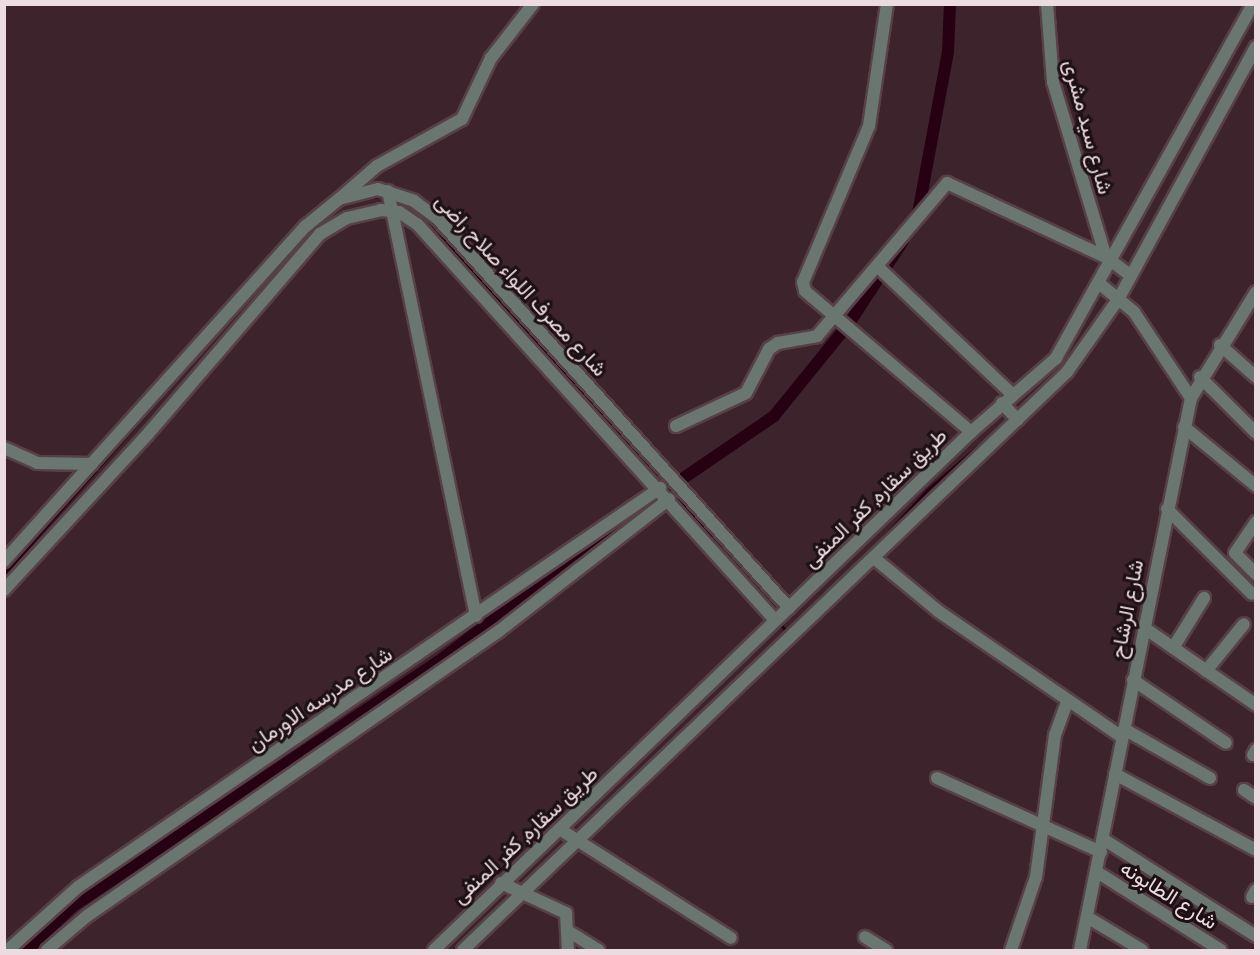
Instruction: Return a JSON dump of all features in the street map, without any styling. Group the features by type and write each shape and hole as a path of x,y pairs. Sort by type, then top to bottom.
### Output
{"street":[{"path":"339,200 377,166 462,119 490,58 533,4"},
{"path":"887,4 862,148 804,282 811,298 971,432"},
{"name":"شارع سيد مشرى","path":"1047,4 1053,82 1108,259"},
{"name":"طريق سقاره, كفر المنفى","path":"463,951 561,830 631,777 874,558 882,534 971,432 1056,358 1100,284 1108,259 1253,4"},
{"name":"طريق سقاره, كفر المنفى","path":"434,951 511,889 578,840 631,777 775,620 882,534 1067,372 1119,298 1256,47"},
{"path":"676,426 746,393 769,349 790,339 812,339 878,267 938,190 955,183 1108,259 1131,276"},
{"name":"شارع مصرف اللواء صلاح راضى","path":"4,561 306,226 339,200 360,191 388,191 414,201 438,219 684,488 789,608"},
{"path":"388,191 476,616"},
{"path":"4,590 147,435 320,234 347,218 391,211"},
{"name":"شارع مصرف اللواء صلاح راضى","path":"391,211 418,225 577,400 634,459 775,620"},
{"path":"878,267 1012,394"},
{"path":"1100,284 1119,298 1191,398"},
{"name":"شارع الرشاح","path":"1080,951 1143,627 1191,398 1200,377 1255,295"},
{"path":"1220,345 1256,377"},
{"path":"1200,377 1256,433"},
{"path":"577,400 590,386"},
{"path":"1003,405 1017,418"},
{"path":"1184,427 1256,486"},
{"path":"634,459 647,447"},
{"path":"4,448 37,463 92,464"},
{"name":"شارع مدرسه الاورمان","path":"8,951 78,887 660,488"},
{"path":"48,951 87,915 500,631 684,488"},
{"path":"1167,509 1252,594"},
{"path":"1254,528 1235,553 1256,574"},
{"path":"874,558 923,600 1067,702 1210,778"},
{"path":"1173,648 1204,598"},
{"path":"1206,671 1245,624"},
{"path":"1143,627 1256,705"},
{"path":"1133,680 1226,743"},
{"path":"1011,951 1031,898 1055,735 1067,702"},
{"path":"1115,774 1256,850"},
{"path":"938,778 1041,828 1101,852"},
{"path":"1244,790 1256,798"},
{"path":"561,830 731,938"},
{"path":"1103,839 1256,936"},
{"name":"شارع الطابونه","path":"1096,872 1221,951"},
{"path":"511,889 566,913 568,951"},
{"path":"1087,917 1142,951"},
{"path":"568,931 598,951"},
{"path":"865,937 886,951"}],"waterway":[{"path":"917,219 948,52 950,4"},
{"path":"369,197 383,196"},
{"path":"399,201 452,248 670,487 735,567"},
{"path":"653,499 774,416 850,322 903,241"},
{"path":"4,574 220,330"},
{"path":"862,560 927,490 978,446"},
{"path":"27,950 73,906 443,658 622,521"},
{"path":"781,625 787,632"},
{"path":"540,869 568,838"},
{"path":"454,950 461,944"}]}
